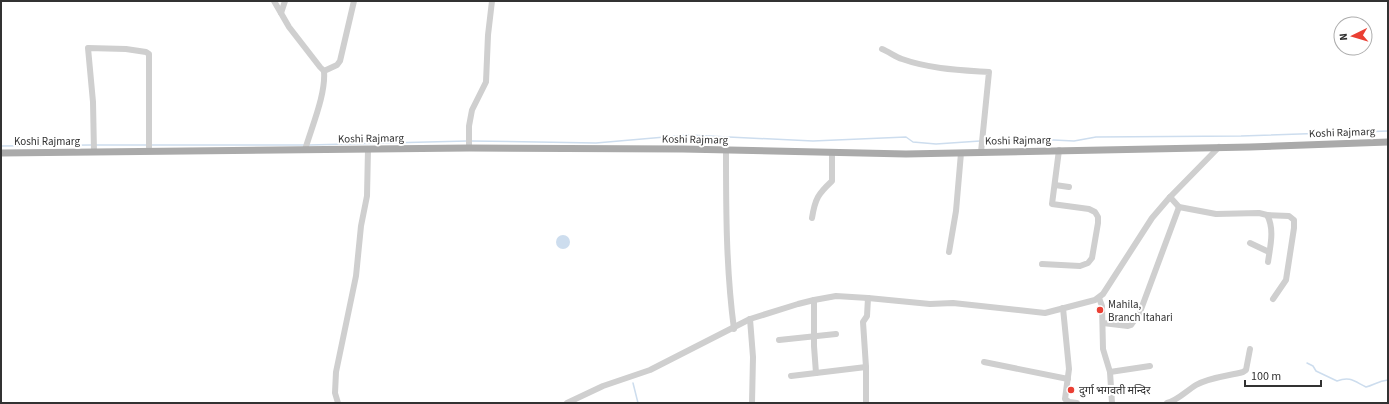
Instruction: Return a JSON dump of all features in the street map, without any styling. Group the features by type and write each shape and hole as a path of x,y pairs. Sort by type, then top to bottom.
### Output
{"main road":[{"name":"Koshi Rajmarg","path":"1,153 368,149 469,143 906,154 1250,147 1388,142"}],"street":[{"path":"274,1 289,27 324,71 325,80 323,91 305,150"},
{"path":"281,13 285,1"},
{"path":"324,71 337,65 340,61 354,1"},
{"path":"469,143 472,110 486,82 488,35 492,1"},
{"path":"94,152 93,102 88,48 126,49 146,52 149,54 149,151"},
{"path":"882,49 900,59 928,66 944,69 989,72 981,152"},
{"path":"567,403 603,386 650,370 734,329 750,319 814,300 836,296 930,304 953,303 1044,312 1095,300 1099,298 1152,218 1170,196 1219,147"},
{"path":"338,403 335,393 336,372 356,276 367,196 368,149"},
{"path":"726,150 729,294 734,329"},
{"path":"1042,264 1080,266 1088,263 1092,258 1097,230 1098,217 1095,212 1089,209 1052,204 1059,150"},
{"path":"812,218 815,202 822,190 832,181 832,153"},
{"path":"949,252 956,211 961,153"},
{"path":"1055,185 1069,187"},
{"path":"1170,196 1179,207 1216,214 1259,213 1289,216 1294,220 1291,254 1286,280 1273,300"},
{"path":"1103,323 1128,326 1134,323 1140,312 1179,207"},
{"path":"1267,215 1272,229 1268,262"},
{"path":"1250,243 1269,252"},
{"path":"866,403 864,322 868,316 868,298"},
{"path":"1099,298 1102,306 1103,349 1110,372 1112,403"},
{"path":"814,300 816,373"},
{"path":"1063,308 1069,369 1065,399 1068,402 1077,403"},
{"path":"750,319 753,357 752,403"},
{"path":"780,340 836,334"},
{"path":"1167,403 1174,401 1196,384 1244,372 1246,370 1250,349"},
{"path":"984,362 1068,379"},
{"path":"1110,372 1150,366"},
{"path":"791,376 866,367"}],"water":[{"path":"560,235 566,235 570,239 570,245 566,249 560,249 556,245 556,239"}],"waterway":[{"path":"984,141 1033,139 1074,141 1096,137 1241,136 1388,131"},
{"path":"471,141 596,143 688,135 813,141 906,137 913,142 936,144 980,141"},
{"path":"309,145 467,141"},
{"path":"1,146 91,145"},
{"path":"96,145 146,145"},
{"path":"151,145 305,145"},
{"path":"1307,363 1313,366 1316,371 1337,381 1349,379 1366,387 1388,380"},
{"path":"633,383 638,403"}],"place":[{"name":"Mahila, Branch Itahari","path":"1100,310"},
{"name":"दुर्गा भगवती मन्दिर","path":"1071,390"}]}
